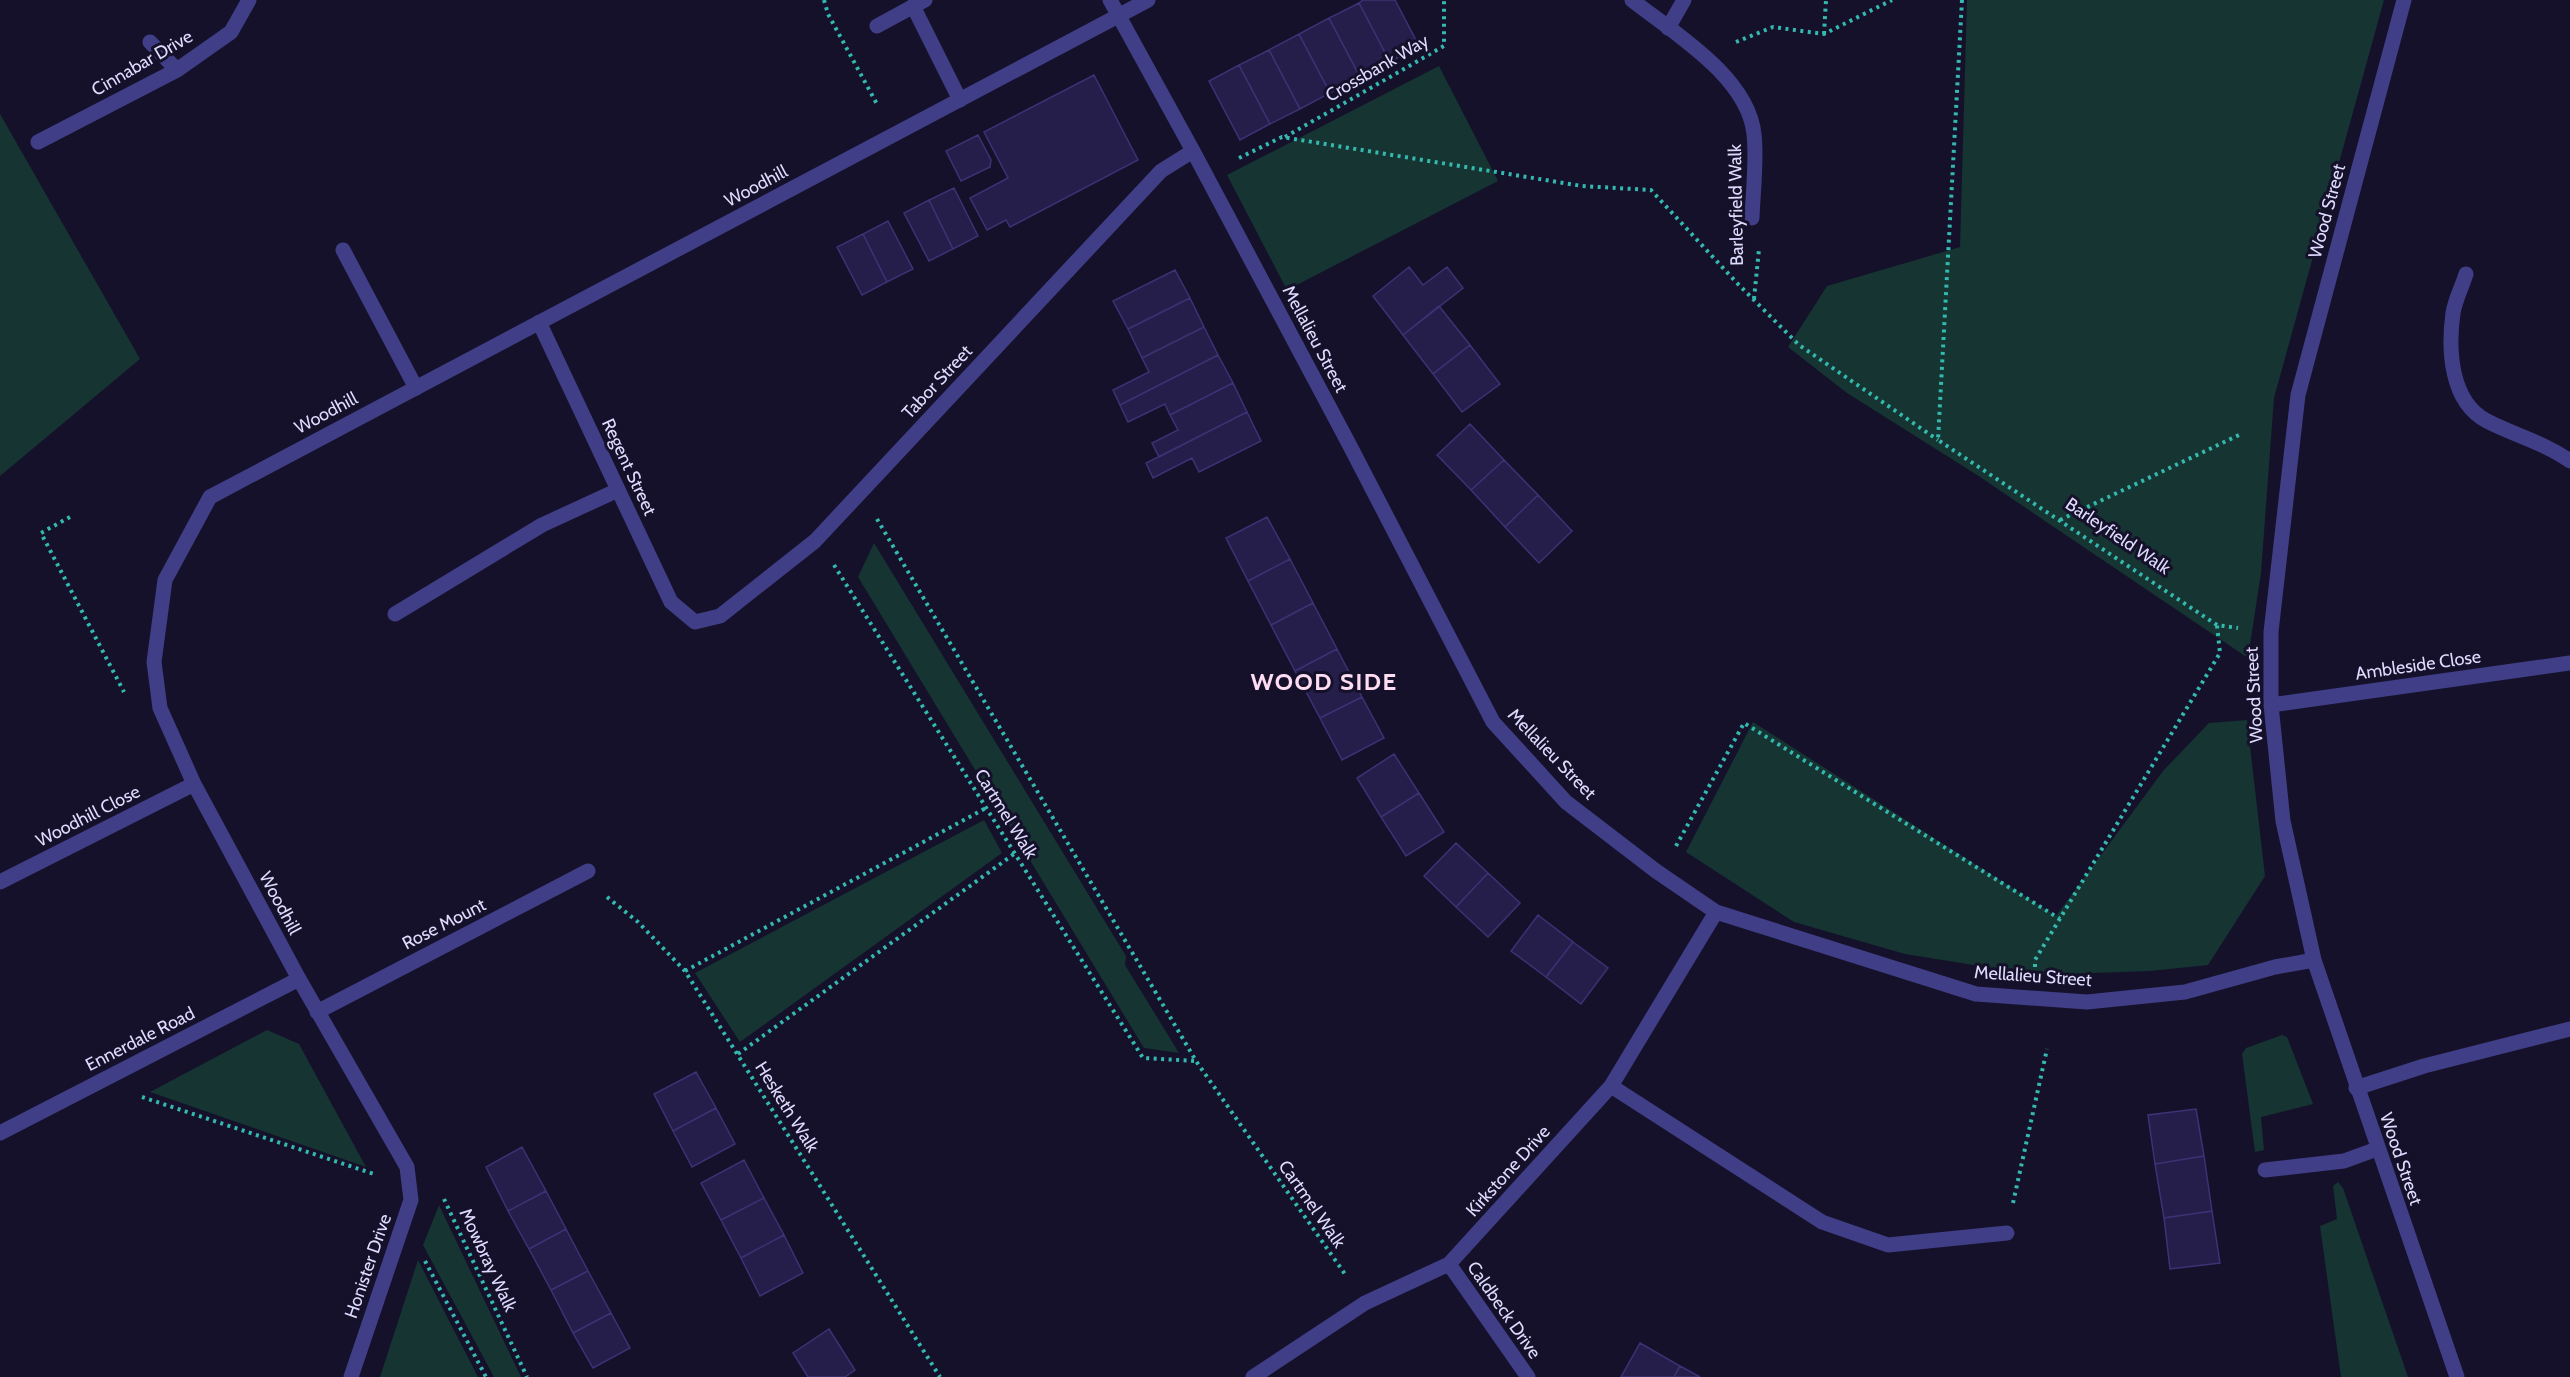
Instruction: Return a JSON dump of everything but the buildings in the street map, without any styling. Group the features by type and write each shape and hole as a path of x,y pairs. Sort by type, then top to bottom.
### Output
{"street":[{"name":"Cinnabar Drive","path":"38,142 177,70 231,32 249,0"},
{"name":"Mellalieu Street","path":"1110,0 1193,151 1493,722 1566,802 1656,871 1716,912 1976,994 2086,1002 2185,992 2314,960"},
{"name":"Woodhill","path":"407,1167 317,1012 194,784 160,708 154,662 165,580 210,498 1148,0"},
{"name":"Barleyfield Walk","path":"1632,0 1730,81 1745,105 1754,133 1752,218"},
{"path":"1668,28 1684,0"},
{"name":"Wood Street","path":"2404,0 2298,395 2271,632 2271,705 2283,821 2314,960 2457,1377"},
{"path":"877,26 919,3 960,100"},
{"path":"150,42 177,70"},
{"name":"Tabor Street","path":"695,622 720,616 815,541 1161,171 1193,151"},
{"path":"343,250 416,388"},
{"path":"2466,274 2454,311 2451,343 2455,373 2461,394 2471,409 2486,420 2570,461"},
{"name":"Regent Street","path":"539,322 671,602 695,622"},
{"path":"395,615 542,525 618,490"},
{"name":"Ambleside Close","path":"2271,705 2570,663"},
{"name":"Woodhill Close","path":"1,879 194,784"},
{"name":"Rose Mount","path":"317,1012 588,871"},
{"name":"Kirkstone Drive","path":"1253,1377 1365,1303 1449,1264 1611,1086 1716,912"},
{"name":"Ennerdale Road","path":"0,1133 299,979"},
{"path":"2356,1088 2434,1063 2570,1029"},
{"path":"1611,1086 1822,1222 1888,1245 2007,1233"},
{"path":"2265,1170 2344,1161 2377,1149"},
{"name":"Honister Drive","path":"351,1377 411,1200 407,1167"},
{"name":"Caldbeck Drive","path":"1449,1264 1528,1377"}],"path":[{"path":"824,0 828,14 893,135"},
{"name":"Crossbank Way","path":"1284,137 1444,46 1444,0"},
{"path":"1824,34 1826,0"},
{"path":"1702,56 1773,27 1824,34 1892,0"},
{"path":"1938,440 1962,0"},
{"path":"1239,158 1284,137 1582,186 1651,190 1754,299"},
{"name":"Barleyfield Walk","path":"1752,218 1760,247 1754,299 1799,345 2217,625 2220,653 2060,919"},
{"path":"2059,520 2239,435"},
{"name":"Cartmel Walk","path":"861,491 1196,1061 1365,1303"},
{"path":"70,517 40,533 126,695 160,708"},
{"name":"Cartmel Walk","path":"815,541 845,580 1143,1058 1196,1061"},
{"path":"1656,871 1680,842 1744,723 2060,919 2035,960 2033,998"},
{"path":"685,971 986,808"},
{"path":"738,1053 1014,854"},
{"name":"Hesketh Walk","path":"588,871 598,891 638,922 685,971 940,1377"},
{"path":"2007,1233 2047,1048"},
{"path":"124,1069 139,1096 372,1174 407,1167"},
{"name":"Mowbray Walk","path":"407,1167 445,1200 528,1377"},
{"path":"399,1234 423,1258 486,1377"}],"green space":[{"path":"1967,0 2384,0 2274,398 2261,573 2248,658 1977,475 1847,393 1788,347 1827,286 1960,247"},
{"path":"1439,66 1498,181 1287,290 1227,175"},
{"path":"0,114 140,359 0,476"},
{"path":"874,543 1126,956 1125,965 1179,1053 1144,1048 858,577"},
{"path":"2247,720 2265,876 2208,965 2150,971 2035,975 1905,954 1794,922 1686,852 1753,722 2056,916 2163,771 2209,723"},
{"path":"984,820 1002,853 740,1042 695,973"},
{"path":"267,1030 299,1044 366,1167 150,1092"},
{"path":"2282,1035 2287,1037 2313,1104 2261,1117 2264,1150 2255,1152 2242,1054 2246,1048"},
{"path":"2338,1182 2343,1188 2408,1377 2341,1377 2320,1226 2337,1219 2333,1186"},
{"path":"439,1205 521,1377 494,1377 423,1245"},
{"path":"418,1260 478,1377 380,1377"}],"district":[{"name":"WOOD SIDE","path":"1324,681"}]}
